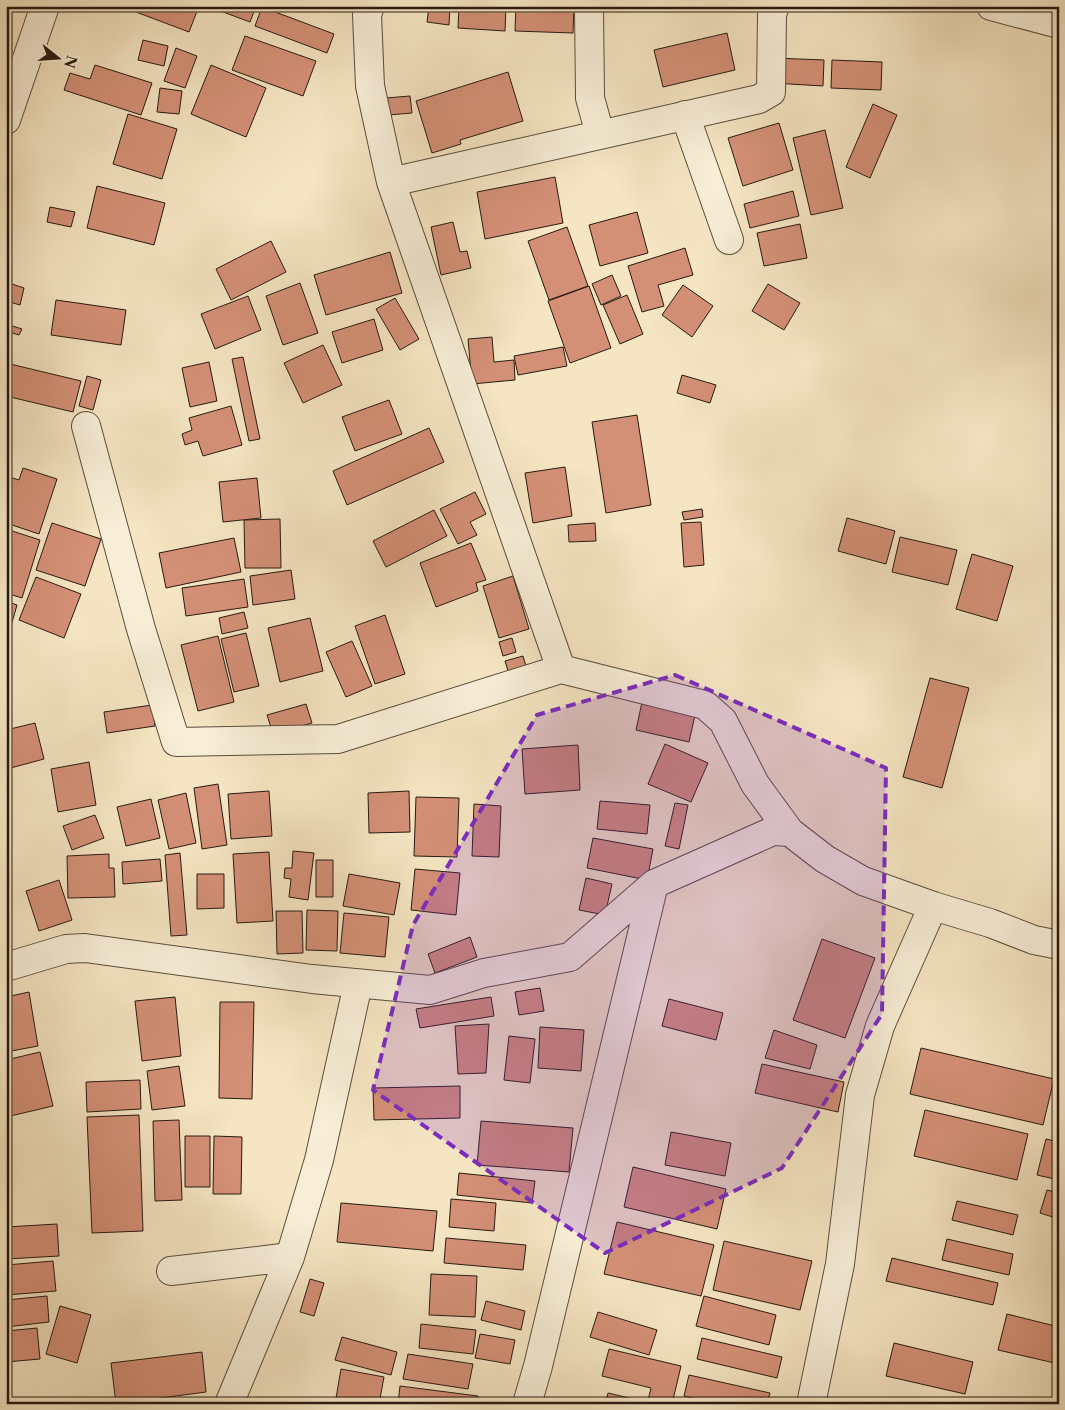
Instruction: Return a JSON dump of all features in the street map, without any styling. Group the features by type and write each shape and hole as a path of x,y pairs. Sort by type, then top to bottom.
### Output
{"street":[{"path":"6,120 45,6"},
{"path":"370,6 367,15 370,86 391,182 562,669"},
{"path":"588,6 590,98 600,134"},
{"path":"391,182 759,99 771,92 772,14 775,6"},
{"path":"991,6 1059,24"},
{"path":"685,115 728,240"},
{"path":"86,426 141,629 176,742 338,739 562,669 705,704 724,721 755,784 790,832 825,859 863,880 933,906 990,923 1034,940 1059,945"},
{"path":"6,967 66,949 85,948 358,984 430,990 484,973 570,957 654,884 773,831 790,832"},
{"path":"527,1404 654,884"},
{"path":"811,1404 840,1264 860,1095 880,1026 933,906"},
{"path":"229,1404 290,1257 319,1160 358,984"},
{"path":"172,1271 290,1257"}],"highlighted area":[{"path":"675,675 886,768 882,1014 782,1168 605,1253 373,1090 413,925 537,715"}],"building":[{"path":"129,6 199,6 189,32 128,9"},
{"path":"207,6 256,6 250,22"},
{"path":"429,6 450,6 449,25 427,22"},
{"path":"459,6 506,6 505,31 458,28"},
{"path":"516,6 574,6 573,33 515,31"},
{"path":"262,7 334,34 327,53 255,26"},
{"path":"727,33 735,70 663,87 654,50"},
{"path":"245,36 316,61 303,96 232,70"},
{"path":"143,40 168,46 164,66 138,60"},
{"path":"176,48 197,56 185,88 164,81"},
{"path":"774,58 824,60 823,86 773,83"},
{"path":"832,60 882,62 881,90 831,88"},
{"path":"95,65 152,83 141,115 64,90 70,73 90,79"},
{"path":"211,65 266,88 246,137 191,114"},
{"path":"508,72 523,121 460,140 461,144 432,153 416,101"},
{"path":"160,88 182,91 179,114 157,112"},
{"path":"410,96 412,113 388,115 386,98"},
{"path":"873,104 897,115 870,178 846,167"},
{"path":"128,114 177,129 162,179 113,164"},
{"path":"779,123 793,170 743,186 728,138"},
{"path":"825,130 843,208 811,215 793,138"},
{"path":"555,177 563,223 485,239 477,192"},
{"path":"97,186 165,203 154,245 87,228"},
{"path":"793,191 799,216 750,228 744,204"},
{"path":"50,207 75,212 71,227 47,222"},
{"path":"637,212 648,253 600,266 589,225"},
{"path":"453,222 460,252 467,251 471,268 441,275 431,227"},
{"path":"800,224 807,258 764,266 757,233"},
{"path":"567,227 588,286 549,300 528,241"},
{"path":"271,241 286,272 231,300 216,269"},
{"path":"685,248 693,275 658,285 664,306 642,312 628,266"},
{"path":"390,252 402,293 326,315 314,275"},
{"path":"612,275 621,296 601,305 592,284"},
{"path":"6,282 24,288 20,305 6,301"},
{"path":"300,283 318,333 283,345 266,296"},
{"path":"768,284 800,303 784,330 752,311"},
{"path":"683,285 713,306 692,337 662,315"},
{"path":"589,286 611,348 570,363 548,301"},
{"path":"627,295 643,334 620,344 603,305"},
{"path":"248,296 261,330 215,349 201,314"},
{"path":"395,298 419,339 400,350 376,309"},
{"path":"56,300 126,310 121,345 51,335"},
{"path":"374,319 383,350 342,363 332,332"},
{"path":"6,324 22,329 19,335 9,332 6,340"},
{"path":"492,337 494,362 514,360 515,380 472,384 468,339"},
{"path":"323,345 342,385 303,403 284,363"},
{"path":"563,347 567,366 518,375 514,356"},
{"path":"243,357 260,439 249,441 232,359"},
{"path":"209,362 217,401 190,407 182,368"},
{"path":"6,363 81,381 73,412 6,396"},
{"path":"682,375 716,385 710,403 677,393"},
{"path":"87,376 101,380 93,410 79,406"},
{"path":"389,400 402,434 355,451 342,417"},
{"path":"231,406 242,445 203,456 198,441 185,445 182,434 192,430 189,418"},
{"path":"637,415 651,505 606,513 592,422"},
{"path":"429,428 444,462 347,505 333,471"},
{"path":"565,467 572,516 533,523 525,473"},
{"path":"23,468 57,479 39,534 6,523 6,476 19,480"},
{"path":"257,478 261,518 223,522 219,482"},
{"path":"475,492 486,514 470,522 477,535 458,544 440,509"},
{"path":"702,509 703,517 684,520 682,512"},
{"path":"434,510 447,536 386,567 373,541"},
{"path":"847,518 895,531 886,564 838,551"},
{"path":"280,519 281,568 245,568 244,520"},
{"path":"701,522 704,565 684,567 681,523"},
{"path":"52,523 101,539 85,586 36,570"},
{"path":"595,523 596,541 569,542 568,525"},
{"path":"6,529 40,540 22,598 6,593"},
{"path":"900,537 957,550 948,585 892,572"},
{"path":"234,538 241,572 166,588 159,553"},
{"path":"471,543 486,580 476,583 478,591 436,607 420,563"},
{"path":"972,554 1013,566 997,621 956,609"},
{"path":"291,570 295,599 253,605 250,576"},
{"path":"513,576 529,629 499,638 483,586"},
{"path":"36,577 81,594 64,638 19,620"},
{"path":"244,579 248,607 186,616 182,588"},
{"path":"6,601 17,605 9,633 6,633"},
{"path":"244,612 248,628 222,634 219,618"},
{"path":"385,615 405,674 375,684 355,626"},
{"path":"310,618 323,671 280,682 268,628"},
{"path":"246,633 259,686 234,692 221,639"},
{"path":"218,636 234,702 198,711 181,645"},
{"path":"512,638 516,652 503,656 499,642"},
{"path":"352,641 372,686 346,697 326,652"},
{"path":"6,642 12,643 6,664"},
{"path":"523,656 526,666 508,671 505,661"},
{"path":"930,678 969,688 942,788 903,777"},
{"path":"6,679 12,680 6,706"},
{"path":"642,702 695,715 689,742 636,730"},
{"path":"306,704 312,723 273,734 267,715"},
{"path":"152,705 155,726 107,733 104,712"},
{"path":"35,723 44,759 7,769 6,730"},
{"path":"665,744 708,763 691,802 648,784"},
{"path":"578,745 580,790 525,794 522,749"},
{"path":"89,762 96,805 58,812 51,769"},
{"path":"218,784 227,845 202,849 194,788"},
{"path":"269,791 272,836 231,839 228,794"},
{"path":"409,791 410,832 369,833 368,793"},
{"path":"186,793 196,843 169,849 158,800"},
{"path":"416,797 459,798 457,857 414,856"},
{"path":"151,799 160,838 126,846 117,807"},
{"path":"600,801 650,805 647,834 597,829"},
{"path":"675,803 688,805 679,849 665,846"},
{"path":"474,804 501,806 499,857 472,856"},
{"path":"95,815 104,838 72,850 63,826"},
{"path":"593,838 653,849 647,880 587,868"},
{"path":"293,851 314,853 308,900 289,897 291,879 284,878 285,868 292,868"},
{"path":"269,852 273,921 237,923 233,854"},
{"path":"180,853 187,935 171,936 165,855"},
{"path":"109,854 109,868 114,868 115,897 68,898 67,856"},
{"path":"160,859 162,881 123,884 122,862"},
{"path":"316,860 333,860 333,897 316,897"},
{"path":"415,869 460,873 456,915 411,910"},
{"path":"197,874 224,874 224,908 197,909"},
{"path":"349,874 400,883 394,915 343,906"},
{"path":"586,878 612,884 605,915 579,910"},
{"path":"59,880 72,920 39,931 26,891"},
{"path":"307,910 338,911 337,951 306,950"},
{"path":"276,911 302,911 303,953 277,954"},
{"path":"344,913 389,917 385,957 340,953"},
{"path":"470,937 477,957 435,973 428,954"},
{"path":"822,939 875,958 845,1038 793,1020"},
{"path":"540,988 544,1011 519,1015 515,992"},
{"path":"29,992 38,1046 6,1052 6,997"},
{"path":"175,997 181,1056 142,1061 135,1001"},
{"path":"491,997 494,1016 420,1028 416,1009"},
{"path":"669,999 723,1013 716,1040 662,1026"},
{"path":"220,1002 254,1002 252,1099 219,1098"},
{"path":"489,1024 486,1073 458,1074 455,1026"},
{"path":"540,1027 584,1030 581,1071 538,1068"},
{"path":"774,1030 817,1045 810,1069 765,1058"},
{"path":"509,1036 535,1039 530,1083 504,1080"},
{"path":"921,1048 1054,1079 1043,1125 910,1094"},
{"path":"40,1052 53,1106 6,1117 6,1060"},
{"path":"762,1064 844,1082 838,1112 755,1093"},
{"path":"179,1066 185,1106 152,1110 147,1071"},
{"path":"140,1080 141,1109 87,1112 86,1082"},
{"path":"460,1086 460,1118 374,1120 373,1088"},
{"path":"925,1110 1028,1134 1017,1180 914,1156"},
{"path":"139,1115 143,1231 92,1233 87,1117"},
{"path":"179,1120 182,1200 155,1201 153,1121"},
{"path":"481,1121 573,1128 569,1172 477,1165"},
{"path":"671,1132 731,1143 725,1176 665,1165"},
{"path":"185,1136 210,1136 210,1187 185,1187"},
{"path":"214,1136 242,1137 241,1194 213,1194"},
{"path":"1046,1139 1059,1142 1059,1180 1037,1175"},
{"path":"633,1167 726,1189 717,1229 624,1207"},
{"path":"459,1173 535,1181 532,1203 457,1195"},
{"path":"1047,1190 1059,1193 1059,1219 1040,1213"},
{"path":"451,1199 496,1203 494,1231 449,1227"},
{"path":"957,1201 1018,1215 1013,1235 952,1220"},
{"path":"341,1203 437,1211 433,1251 337,1242"},
{"path":"617,1222 714,1245 701,1296 604,1274"},
{"path":"57,1224 59,1256 6,1259 6,1227"},
{"path":"446,1238 526,1245 523,1270 444,1263"},
{"path":"947,1239 1013,1254 1009,1275 942,1260"},
{"path":"724,1241 812,1261 800,1310 713,1290"},
{"path":"892,1258 998,1283 993,1305 886,1281"},
{"path":"53,1261 56,1291 6,1295 6,1265"},
{"path":"431,1274 477,1276 475,1317 429,1315"},
{"path":"310,1279 324,1283 314,1316 300,1312"},
{"path":"47,1296 49,1322 6,1327 6,1300"},
{"path":"704,1296 776,1315 769,1345 696,1326"},
{"path":"486,1301 525,1311 521,1330 481,1320"},
{"path":"60,1306 91,1315 77,1363 46,1354"},
{"path":"598,1312 657,1330 649,1355 590,1337"},
{"path":"1007,1314 1059,1327 1059,1364 998,1350"},
{"path":"421,1324 476,1330 473,1354 419,1348"},
{"path":"37,1328 40,1359 6,1362 6,1331"},
{"path":"480,1334 515,1340 510,1364 475,1358"},
{"path":"342,1337 397,1352 391,1375 335,1360"},
{"path":"702,1338 782,1357 777,1378 697,1359"},
{"path":"894,1343 973,1362 965,1394 886,1376"},
{"path":"609,1349 681,1366 672,1404 647,1404 651,1388 602,1376"},
{"path":"202,1352 206,1392 116,1404 111,1363"},
{"path":"408,1354 473,1364 468,1389 403,1379"},
{"path":"341,1369 384,1377 379,1404 335,1404"},
{"path":"689,1375 770,1393 767,1404 718,1404 684,1396"},
{"path":"400,1386 478,1396 477,1404 398,1404"},
{"path":"608,1393 642,1401 641,1404 605,1404"}]}
